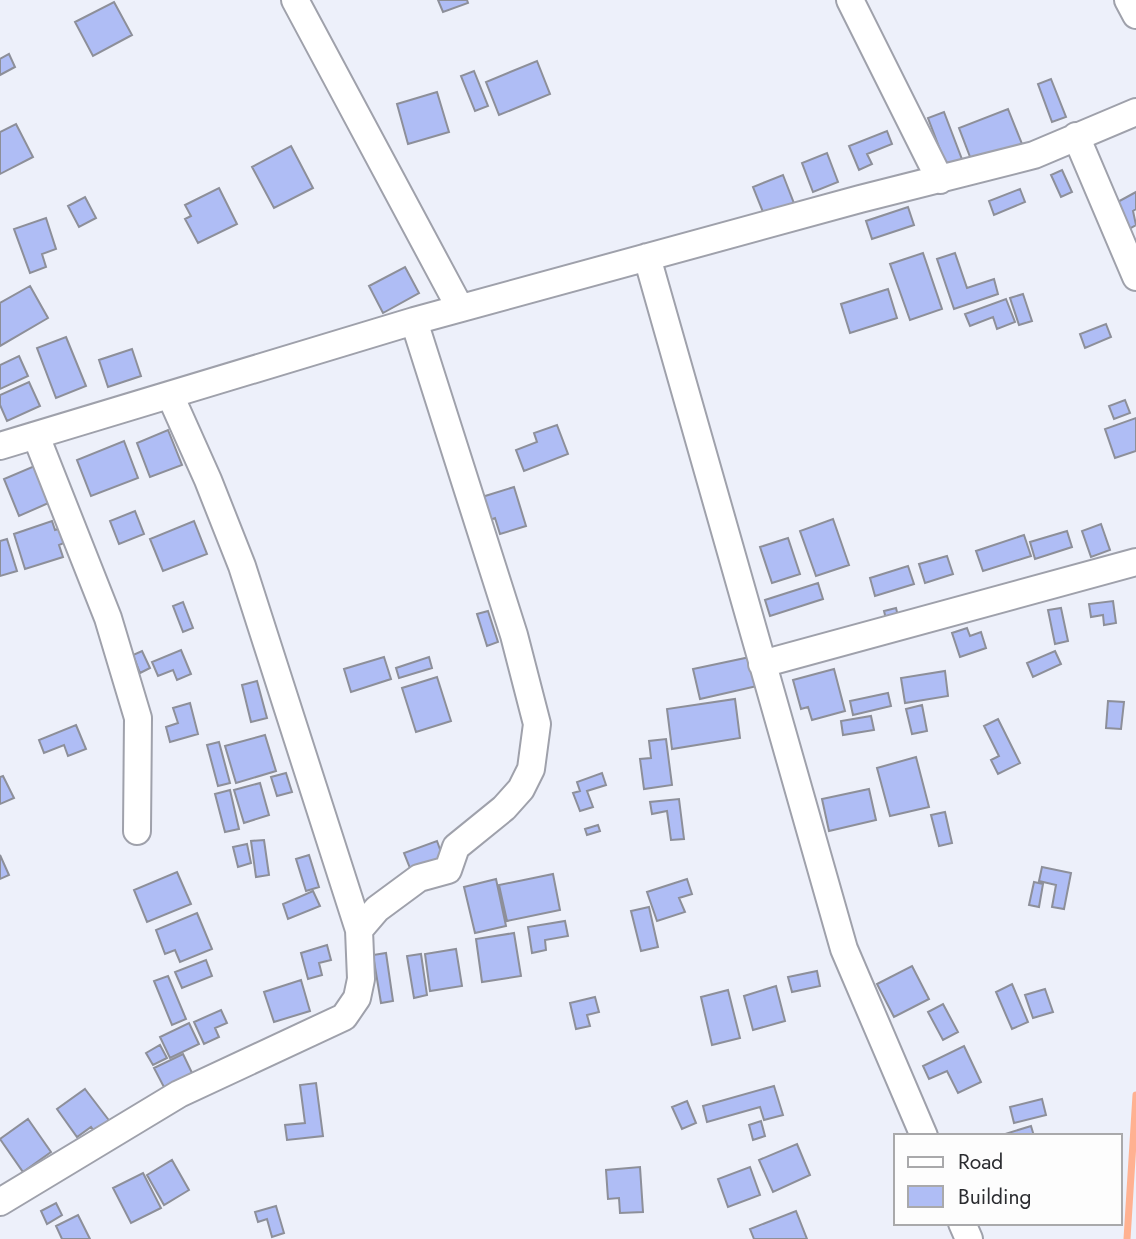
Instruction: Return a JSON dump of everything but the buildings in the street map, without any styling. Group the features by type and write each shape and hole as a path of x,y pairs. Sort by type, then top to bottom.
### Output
{"street":[{"path":"295,0 460,308"},
{"path":"850,0 940,180"},
{"path":"1128,0 1136,15"},
{"path":"0,446 460,308 860,199 1034,155 1136,112"},
{"path":"1076,136 1136,277"},
{"path":"647,257 844,949 923,1134"},
{"path":"359,930 377,909 419,878 448,870 456,847 504,808 522,789 531,769 537,724 514,635 414,321"},
{"path":"0,1202 179,1094 344,1017 357,998 361,979 359,930 242,566 170,395"},
{"path":"36,436 108,618 138,718 137,831"},
{"path":"762,664 1136,562"}],"waterway":[{"path":"1127,1239 1136,1095"}]}
